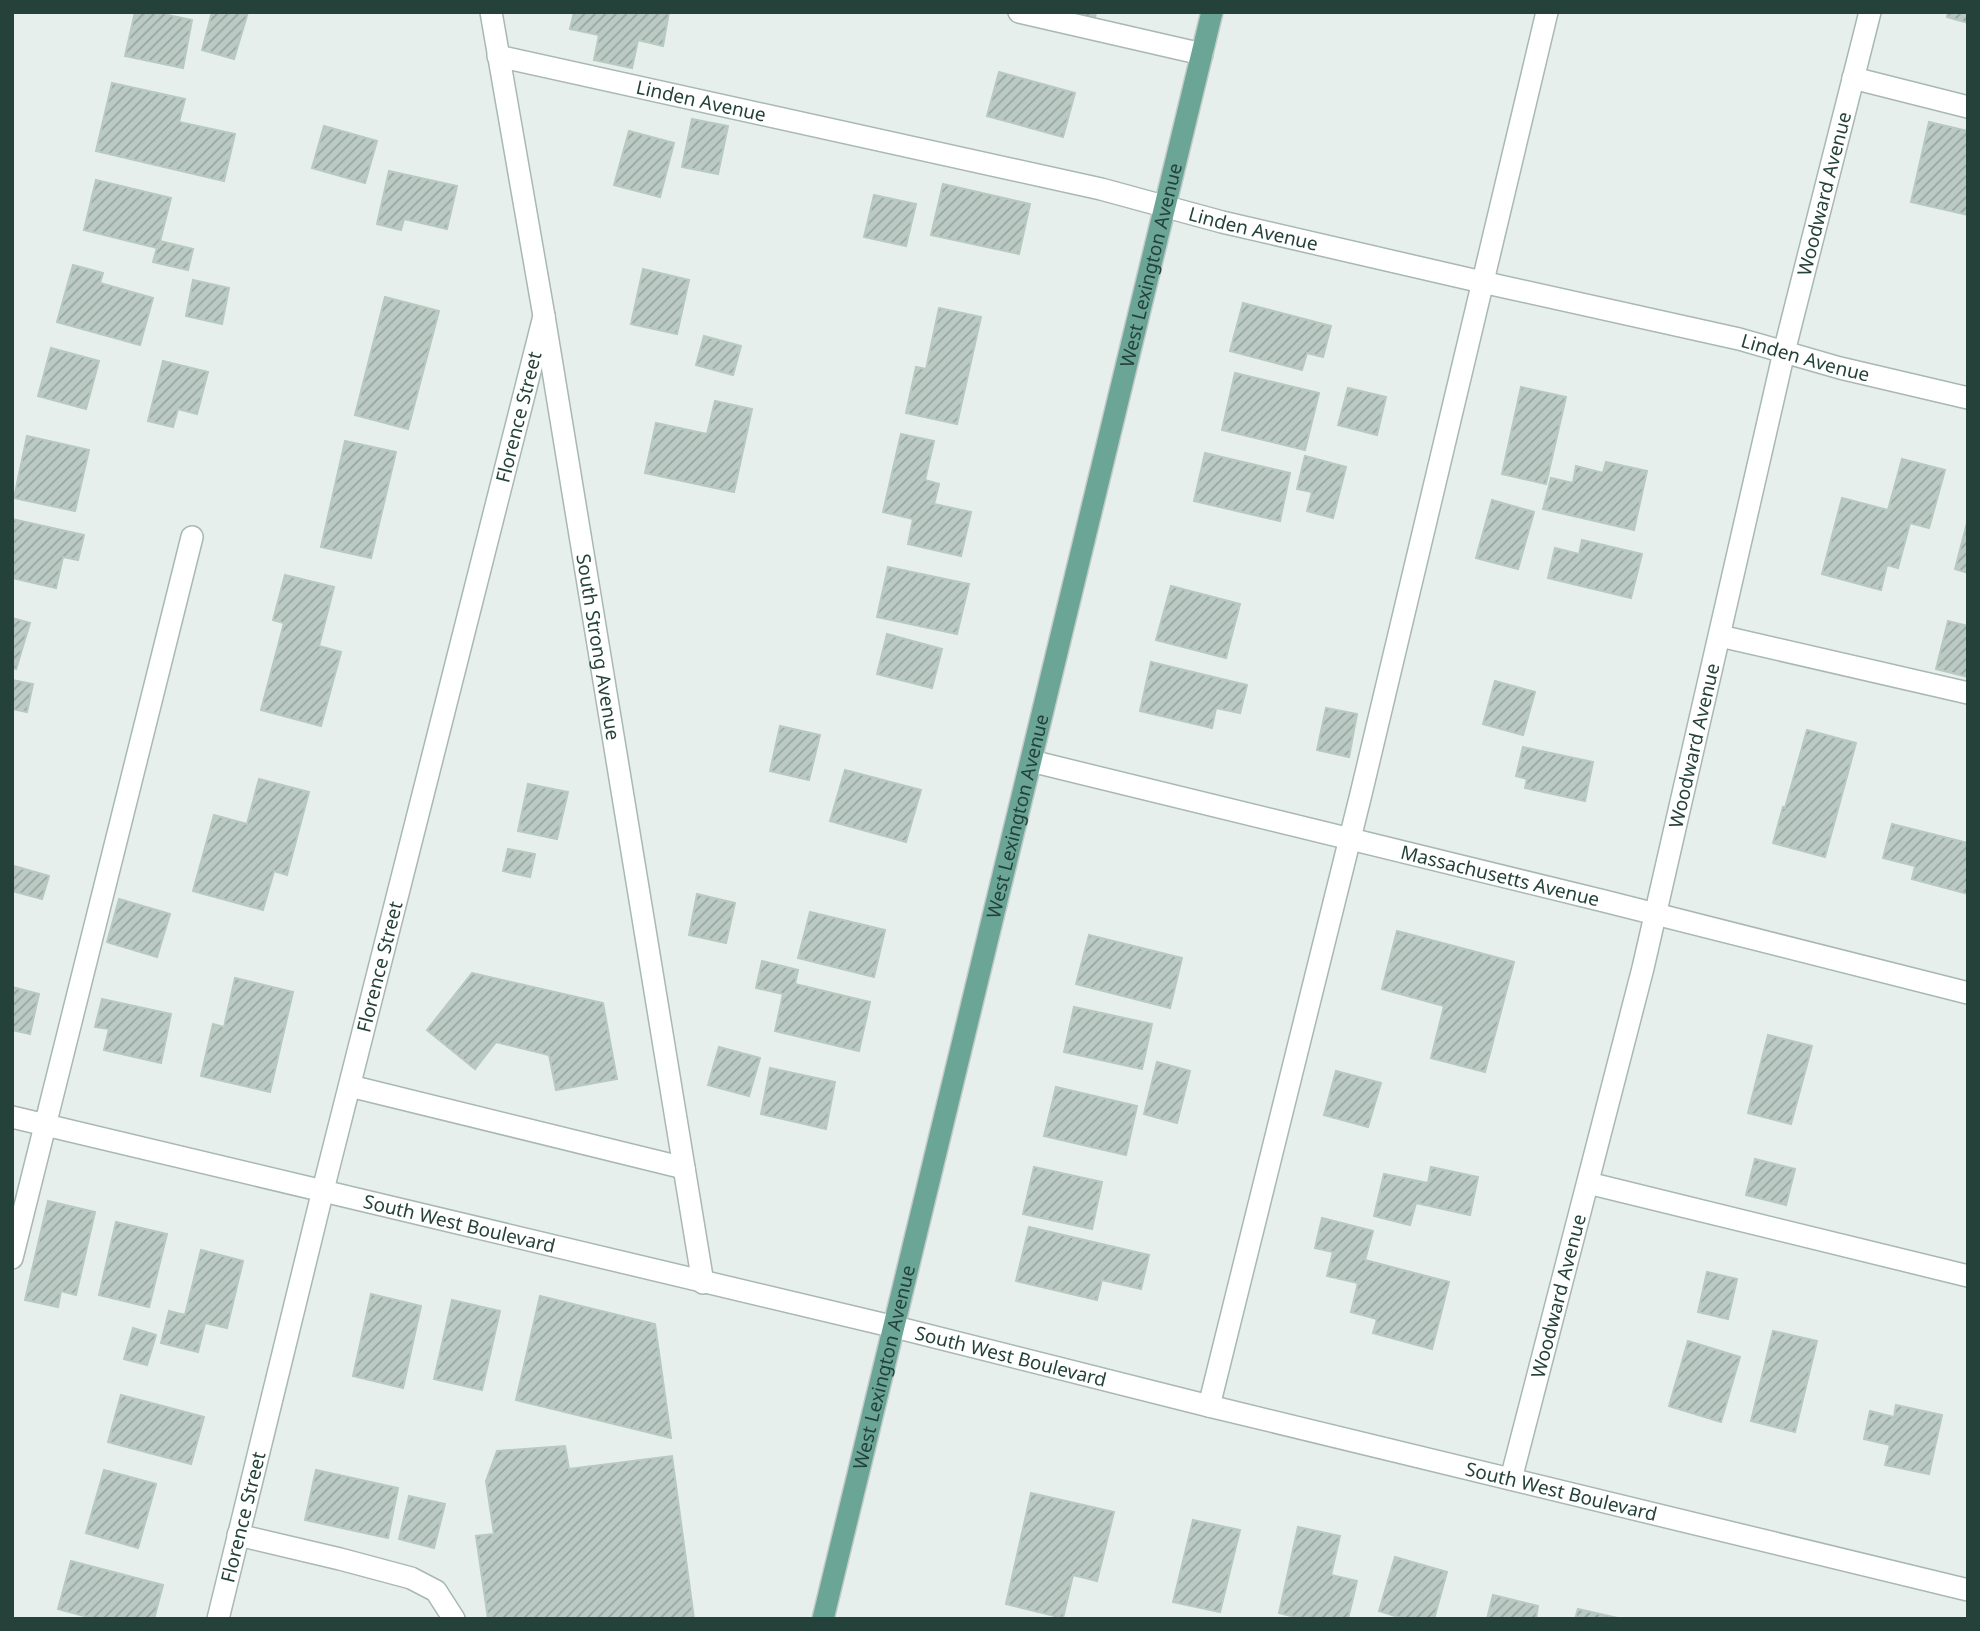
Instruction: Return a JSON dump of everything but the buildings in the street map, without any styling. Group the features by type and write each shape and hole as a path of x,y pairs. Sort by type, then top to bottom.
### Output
{"main road":[{"name":"West Lexington Avenue","path":"823,1619 1212,12"}],"street":[{"name":"South Strong Avenue","path":"491,12 544,316 703,1283"},
{"path":"1019,12 1202,54"},
{"path":"1209,1406 1350,839 1546,12"},
{"name":"Woodward Avenue","path":"1511,1479 1656,914 1784,352 1870,12"},
{"name":"Linden Avenue","path":"498,56 1101,188 1165,207 1739,339 1840,368 1968,398"},
{"path":"1853,78 1968,107"},
{"name":"Florence Street","path":"218,1619 323,1190 544,316"},
{"path":"12,1258 192,537"},
{"path":"1720,636 1968,693"},
{"name":"Massachusetts Avenue","path":"1031,761 1968,993"},
{"path":"350,1086 684,1167"},
{"name":"South West Boulevard","path":"12,1117 895,1327 1968,1590"},
{"path":"1588,1183 1968,1276"},
{"path":"238,1535 411,1578 436,1591 454,1619"}]}
